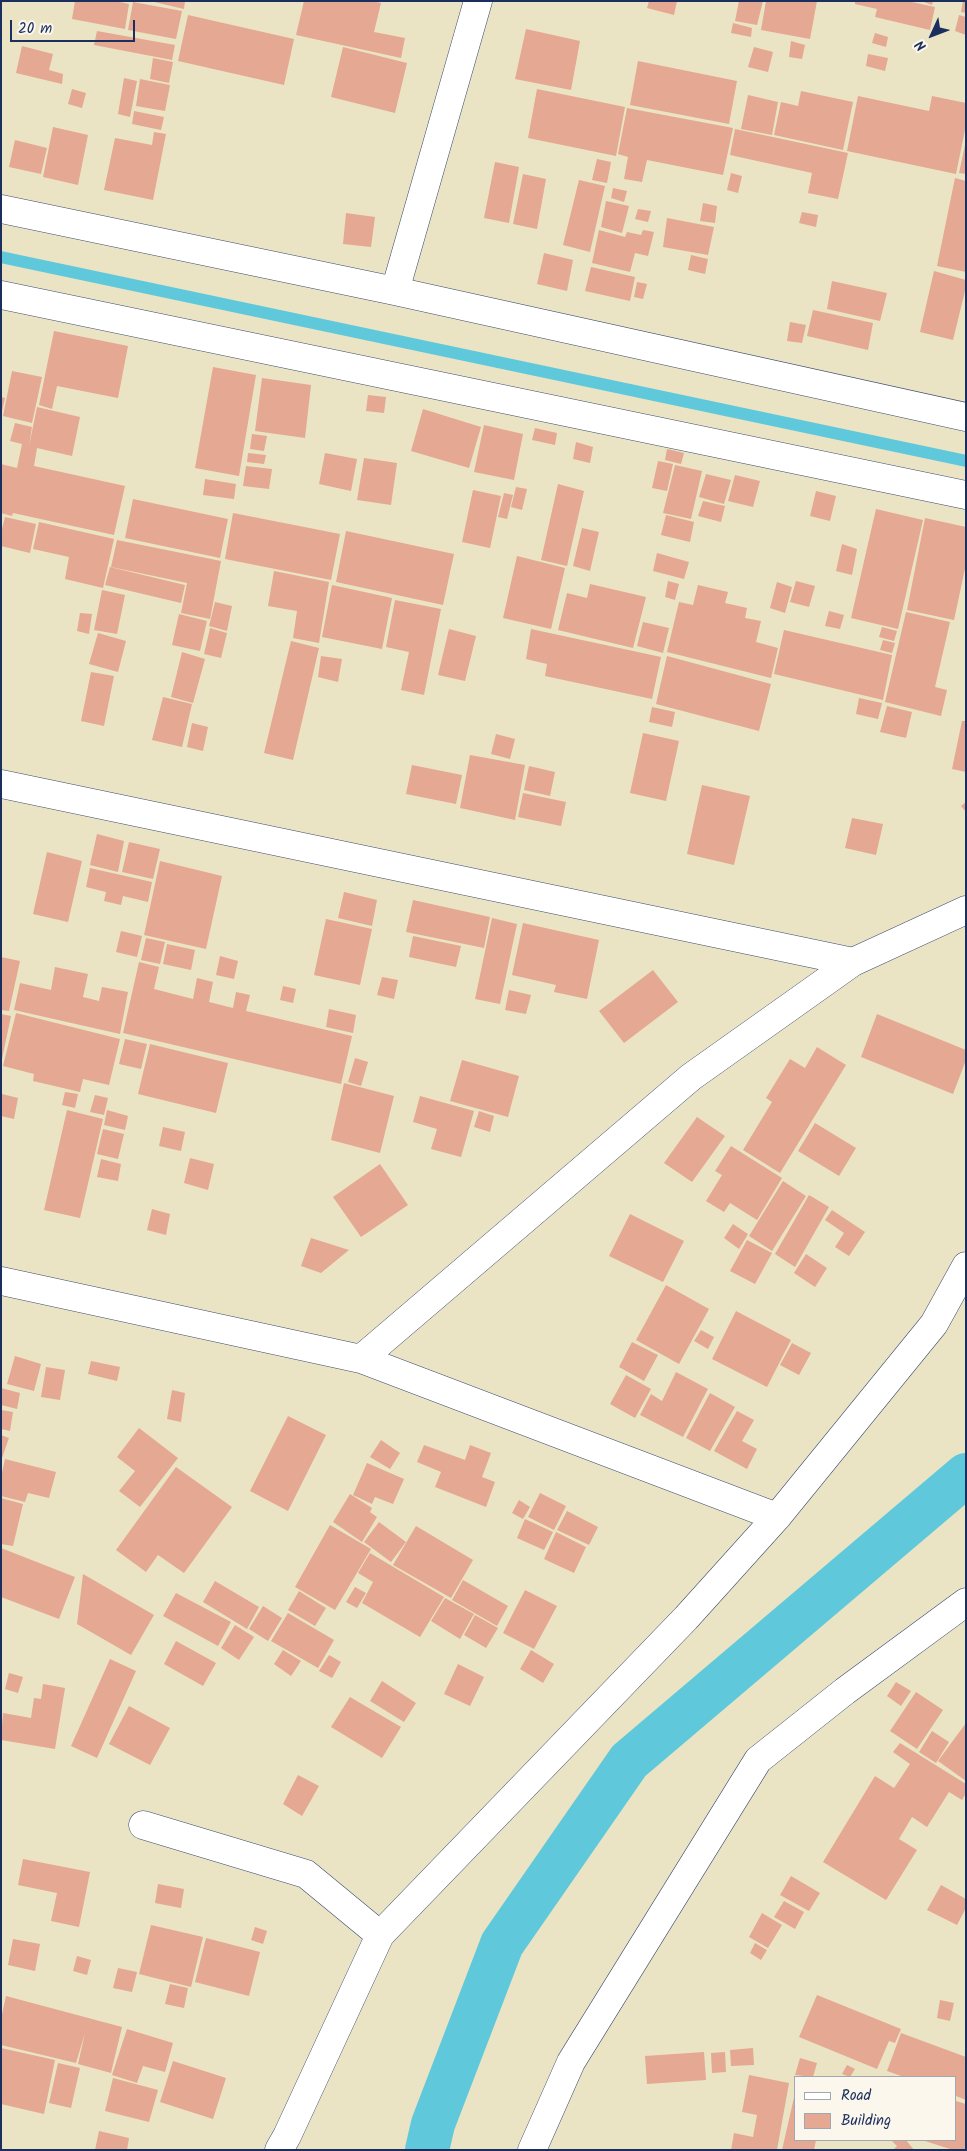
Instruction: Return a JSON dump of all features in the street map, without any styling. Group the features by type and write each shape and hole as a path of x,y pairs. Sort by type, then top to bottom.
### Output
{"street":[{"path":"395,291 478,1"},
{"path":"1,209 395,291 966,417"},
{"path":"1,295 966,495"},
{"path":"1,784 853,962"},
{"path":"361,1359 691,1077 853,962 966,910"},
{"path":"279,2150 380,1935 680,1625 776,1517 934,1324 966,1266"},
{"path":"1,1281 361,1359 776,1517"},
{"path":"532,2150 571,2062 758,1760 845,1691 966,1602"},
{"path":"143,1825 306,1874 380,1935"}],"building":[{"path":"75,1 115,1 129,4 125,29 72,19"},
{"path":"150,1 185,1 184,9"},
{"path":"304,1 372,1 381,3 374,32 405,38 401,58 296,35"},
{"path":"649,1 677,1 674,15 647,8"},
{"path":"739,1 763,1 757,25 735,21"},
{"path":"766,1 817,1 810,39 761,30"},
{"path":"855,1 907,1 935,7 930,30 875,17 877,9 855,4"},
{"path":"921,1 933,1 932,5"},
{"path":"963,1 966,1 966,13 961,12"},
{"path":"133,2 182,11 176,39 128,30"},
{"path":"188,15 294,39 284,85 178,61"},
{"path":"959,15 966,17 966,35 955,31"},
{"path":"733,23 752,28 751,37 731,33"},
{"path":"526,29 580,41 571,90 515,79"},
{"path":"97,31 175,45 172,60 94,45"},
{"path":"875,33 888,37 886,47 872,43"},
{"path":"791,41 805,45 802,59 789,57"},
{"path":"22,46 53,54 49,70 63,74 62,84 16,73"},
{"path":"343,47 407,63 395,113 331,97"},
{"path":"754,47 773,52 768,72 748,67"},
{"path":"868,54 888,58 885,71 866,66"},
{"path":"153,58 173,62 169,83 150,79"},
{"path":"638,61 737,81 729,124 630,105"},
{"path":"124,78 137,81 130,117 118,114"},
{"path":"140,79 170,85 165,111 136,106"},
{"path":"72,89 86,93 82,108 68,104"},
{"path":"537,89 625,107 616,156 528,138"},
{"path":"801,91 853,102 843,150 774,135 781,102 798,106"},
{"path":"748,95 778,102 772,135 741,129"},
{"path":"858,96 929,111 932,96 966,103 966,125 956,174 847,151"},
{"path":"627,108 733,128 723,175 647,160 642,182 624,179 628,157 618,154"},
{"path":"134,111 164,117 161,130 132,124"},
{"path":"53,127 88,135 78,185 43,177"},
{"path":"735,129 848,153 838,199 808,193 812,173 730,155"},
{"path":"154,132 166,134 153,200 104,190 115,138 152,145"},
{"path":"15,140 47,148 41,174 9,167"},
{"path":"966,145 966,174 959,173"},
{"path":"597,159 611,162 607,183 592,180"},
{"path":"495,162 519,167 509,223 484,218"},
{"path":"731,173 742,176 738,193 727,190"},
{"path":"523,174 546,179 537,229 513,224"},
{"path":"955,178 966,181 966,272 937,266"},
{"path":"579,180 605,186 590,252 563,245"},
{"path":"613,188 627,191 624,202 611,198"},
{"path":"606,201 629,206 622,233 601,227"},
{"path":"703,203 717,206 715,223 700,221"},
{"path":"638,209 651,211 648,222 635,219"},
{"path":"802,212 818,215 816,227 799,223"},
{"path":"346,213 375,217 371,247 343,244"},
{"path":"667,218 714,227 708,255 663,247"},
{"path":"599,230 625,237 627,232 641,235 643,230 654,232 648,256 635,253 630,272 592,263"},
{"path":"544,253 573,260 567,291 537,284"},
{"path":"691,255 708,259 705,274 688,270"},
{"path":"591,267 635,277 630,301 585,291"},
{"path":"934,271 966,280 953,340 920,332"},
{"path":"832,281 887,293 880,321 827,309"},
{"path":"637,282 647,284 643,299 634,297"},
{"path":"813,310 873,323 868,350 807,336"},
{"path":"790,322 806,325 802,343 787,341"},
{"path":"54,331 128,346 118,398 57,386 52,409 39,405"},
{"path":"213,367 256,375 239,476 195,468"},
{"path":"12,371 42,377 32,423 3,416"},
{"path":"262,378 311,385 305,438 255,431"},
{"path":"368,395 386,397 384,413 366,411"},
{"path":"1,397 5,398 2,411 1,411"},
{"path":"37,407 80,417 72,456 37,448 34,466 125,486 114,535 13,513 12,516 1,513 1,464 17,468 22,444 10,441 15,423 32,427 29,446"},
{"path":"423,409 481,427 469,468 411,451"},
{"path":"484,425 523,434 514,480 474,472"},
{"path":"535,428 557,433 555,445 532,440"},
{"path":"252,434 267,436 264,451 250,449"},
{"path":"576,442 593,447 590,463 573,459"},
{"path":"667,449 684,453 681,464 665,460"},
{"path":"248,453 266,455 264,464 247,462"},
{"path":"325,453 357,459 351,491 319,484"},
{"path":"364,458 397,463 391,505 357,500"},
{"path":"658,461 673,464 667,491 652,488"},
{"path":"675,465 702,471 691,519 663,513"},
{"path":"246,466 272,469 269,489 243,486"},
{"path":"706,474 731,480 724,504 699,497"},
{"path":"735,475 760,481 753,507 728,501"},
{"path":"205,479 236,484 234,499 203,495"},
{"path":"558,484 584,491 567,566 541,560"},
{"path":"516,487 527,489 522,510 511,507"},
{"path":"473,490 501,496 490,548 462,542"},
{"path":"816,491 836,496 830,521 810,516"},
{"path":"504,493 513,495 507,519 498,517"},
{"path":"133,499 228,519 220,558 125,538"},
{"path":"703,501 725,506 721,522 698,516"},
{"path":"876,509 923,520 898,629 851,618"},
{"path":"233,513 340,534 331,580 225,559"},
{"path":"666,515 694,522 690,542 661,535"},
{"path":"5,517 36,524 30,553 1,546 1,533"},
{"path":"925,518 966,527 966,564 954,620 907,610"},
{"path":"39,522 114,539 103,588 65,579 69,557 33,549"},
{"path":"582,528 599,532 590,571 573,566"},
{"path":"346,531 454,554 443,605 336,582"},
{"path":"117,540 221,561 210,619 181,613 187,583 111,567"},
{"path":"842,544 857,549 852,575 836,571"},
{"path":"657,553 689,562 684,579 653,571"},
{"path":"517,556 565,568 551,629 503,618"},
{"path":"110,567 185,585 181,603 105,585"},
{"path":"274,571 329,582 319,643 293,638 297,611 268,606"},
{"path":"668,581 679,584 675,600 665,597"},
{"path":"796,581 815,586 809,607 790,602"},
{"path":"777,582 792,587 785,613 770,608"},
{"path":"590,584 646,597 633,648 558,630 567,593 587,598"},
{"path":"332,585 392,598 382,649 322,637"},
{"path":"698,585 728,592 725,603 747,608 745,618 761,621 756,642 778,648 771,678 667,652 679,602 693,605"},
{"path":"102,590 125,595 117,634 94,630"},
{"path":"395,600 441,609 424,695 401,690 409,652 386,647"},
{"path":"215,602 232,606 227,631 209,626"},
{"path":"829,611 844,615 840,629 825,626"},
{"path":"906,612 950,622 935,687 947,690 941,716 885,702"},
{"path":"80,613 92,614 89,634 77,631"},
{"path":"179,614 207,621 200,651 172,645"},
{"path":"643,622 669,628 663,653 637,646"},
{"path":"882,627 897,631 894,641 879,637"},
{"path":"210,628 227,633 221,658 204,654"},
{"path":"449,629 476,636 465,681 438,675"},
{"path":"531,629 661,657 652,699 545,676 547,664 526,659"},
{"path":"784,630 892,655 883,700 774,674"},
{"path":"98,633 126,641 118,672 89,664"},
{"path":"883,640 895,643 892,653 880,650"},
{"path":"291,641 319,648 293,760 264,753"},
{"path":"182,652 205,659 193,703 171,697"},
{"path":"321,656 342,659 338,682 318,677"},
{"path":"667,656 771,684 759,731 656,704"},
{"path":"91,672 114,676 104,726 81,721"},
{"path":"163,697 192,704 182,747 152,740"},
{"path":"859,698 882,703 878,719 856,714"},
{"path":"887,706 912,712 906,738 880,732"},
{"path":"652,707 675,712 672,727 649,722"},
{"path":"962,721 966,721 966,772 952,769"},
{"path":"192,723 208,727 203,751 187,747"},
{"path":"643,733 679,741 666,801 630,793"},
{"path":"496,734 515,739 510,759 491,754"},
{"path":"470,755 525,765 515,820 460,808"},
{"path":"412,765 462,775 456,804 406,794"},
{"path":"529,766 555,772 550,796 524,790"},
{"path":"702,785 750,796 734,865 687,854"},
{"path":"523,793 566,802 561,826 518,817"},
{"path":"966,802 966,812 961,806"},
{"path":"852,818 883,824 876,855 845,848"},
{"path":"97,834 124,841 118,872 90,865"},
{"path":"129,842 160,849 153,879 122,872"},
{"path":"47,852 82,861 68,922 33,914"},
{"path":"160,861 222,876 206,949 144,935"},
{"path":"90,868 152,882 148,902 123,896 121,905 104,901 106,892 86,887"},
{"path":"344,892 377,900 372,926 338,918"},
{"path":"413,900 490,917 484,948 406,932"},
{"path":"492,918 517,924 500,1004 475,999"},
{"path":"326,919 372,929 360,985 314,975"},
{"path":"523,923 599,940 587,999 554,992 556,985 512,975"},
{"path":"121,931 142,936 137,957 116,952"},
{"path":"413,936 461,946 456,967 409,957"},
{"path":"146,938 165,942 160,964 141,960"},
{"path":"167,944 195,950 191,970 163,964"},
{"path":"220,956 238,961 234,979 216,975"},
{"path":"1,957 20,961 9,1011 1,1010"},
{"path":"139,962 159,967 154,989 193,999 197,978 213,982 209,1002 233,1008 236,992 250,995 246,1011 352,1036 341,1084 123,1033"},
{"path":"55,967 88,974 83,997 99,1001 102,987 128,992 120,1034 14,1010 20,983 51,990"},
{"path":"653,970 678,1002 624,1043 599,1011"},
{"path":"382,977 398,980 394,999 377,995"},
{"path":"283,986 296,989 293,1003 280,1000"},
{"path":"509,990 531,995 526,1014 505,1010"},
{"path":"329,1009 356,1015 353,1033 326,1027"},
{"path":"16,1013 120,1039 109,1085 83,1079 80,1092 33,1081 34,1074 3,1066"},
{"path":"1,1014 11,1016 2,1059 1,1059"},
{"path":"877,1014 966,1050 966,1060 953,1094 861,1057"},
{"path":"125,1039 147,1044 141,1069 119,1064"},
{"path":"150,1044 228,1063 216,1113 138,1094"},
{"path":"817,1047 846,1065 780,1173 743,1150 772,1102 766,1098 790,1059 805,1068"},
{"path":"355,1058 368,1062 361,1086 348,1082"},
{"path":"462,1060 519,1076 508,1117 450,1101"},
{"path":"344,1083 394,1096 380,1153 331,1140"},
{"path":"65,1092 78,1094 75,1108 62,1105"},
{"path":"2,1094 18,1098 14,1119 1,1116"},
{"path":"95,1095 108,1098 104,1115 90,1112"},
{"path":"420,1096 474,1111 461,1157 431,1149 437,1129 413,1122"},
{"path":"67,1110 103,1119 80,1218 44,1210"},
{"path":"107,1110 128,1116 125,1130 104,1125"},
{"path":"479,1111 494,1116 490,1132 474,1127"},
{"path":"697,1117 725,1136 692,1182 664,1163"},
{"path":"815,1123 856,1148 839,1176 798,1151"},
{"path":"163,1127 185,1132 181,1151 159,1146"},
{"path":"103,1129 124,1134 118,1159 97,1154"},
{"path":"731,1146 782,1178 757,1220 730,1203 724,1212 706,1201 722,1175 715,1171"},
{"path":"190,1158 214,1164 208,1190 184,1183"},
{"path":"101,1159 121,1164 118,1181 97,1177"},
{"path":"380,1164 408,1205 361,1237 333,1197"},
{"path":"783,1181 806,1196 772,1251 749,1236"},
{"path":"809,1195 829,1207 795,1267 775,1254"},
{"path":"152,1209 170,1214 166,1235 147,1230"},
{"path":"832,1210 865,1232 849,1256 835,1247 844,1233 825,1220"},
{"path":"630,1214 684,1241 663,1282 609,1256"},
{"path":"733,1224 748,1234 739,1249 724,1238"},
{"path":"311,1238 349,1250 321,1273 301,1266"},
{"path":"747,1240 772,1253 755,1284 730,1271"},
{"path":"806,1254 827,1268 815,1287 794,1273"},
{"path":"666,1285 709,1309 679,1364 636,1340"},
{"path":"736,1311 791,1340 767,1387 712,1359"},
{"path":"701,1330 714,1337 708,1349 694,1341"},
{"path":"632,1342 658,1355 644,1381 619,1367"},
{"path":"792,1343 811,1353 799,1375 780,1365"},
{"path":"15,1356 41,1364 34,1391 7,1384"},
{"path":"91,1361 120,1367 117,1381 88,1374"},
{"path":"46,1367 65,1370 60,1400 41,1397"},
{"path":"676,1372 708,1389 683,1437 640,1415 651,1394 662,1401"},
{"path":"626,1375 651,1389 635,1418 610,1404"},
{"path":"1,1388 20,1393 17,1409 1,1405"},
{"path":"172,1390 185,1393 181,1422 167,1419"},
{"path":"710,1393 735,1407 710,1451 686,1438"},
{"path":"1,1410 13,1412 10,1431 1,1429"},
{"path":"737,1411 754,1420 742,1441 757,1449 747,1469 714,1451"},
{"path":"288,1416 326,1435 288,1511 250,1491"},
{"path":"139,1428 178,1458 140,1507 119,1491 135,1471 117,1457"},
{"path":"1,1435 9,1438 2,1458 1,1458"},
{"path":"381,1440 400,1453 390,1469 370,1457"},
{"path":"424,1445 465,1460 470,1445 491,1453 482,1477 495,1482 486,1507 435,1487 441,1472 417,1462"},
{"path":"5,1459 56,1472 49,1498 28,1493 25,1502 1,1496 1,1477"},
{"path":"367,1463 404,1479 393,1504 375,1497 372,1504 353,1495"},
{"path":"176,1467 232,1507 184,1573 158,1555 146,1572 116,1550"},
{"path":"540,1493 566,1506 554,1530 528,1517"},
{"path":"350,1494 372,1508 370,1512 377,1517 362,1542 333,1522"},
{"path":"1,1498 23,1504 13,1546 1,1544"},
{"path":"519,1500 530,1507 523,1519 512,1513"},
{"path":"567,1511 598,1527 589,1545 557,1530"},
{"path":"525,1519 553,1532 544,1550 517,1538"},
{"path":"379,1522 406,1542 391,1562 364,1542"},
{"path":"330,1525 371,1549 335,1610 295,1587"},
{"path":"416,1526 473,1560 451,1598 393,1565"},
{"path":"556,1532 586,1547 574,1573 544,1559"},
{"path":"1,1548 75,1577 59,1619 1,1597"},
{"path":"370,1553 444,1597 420,1637 362,1603 373,1582 358,1573"},
{"path":"83,1574 154,1615 131,1655 77,1624"},
{"path":"463,1580 508,1606 497,1626 452,1600"},
{"path":"215,1581 259,1607 247,1629 203,1602"},
{"path":"355,1587 366,1593 357,1608 346,1602"},
{"path":"525,1590 557,1606 534,1649 503,1633"},
{"path":"299,1591 326,1608 315,1626 288,1610"},
{"path":"176,1593 231,1622 218,1646 163,1616"},
{"path":"445,1598 474,1614 460,1639 431,1621"},
{"path":"263,1606 282,1618 268,1641 249,1629"},
{"path":"288,1613 334,1640 318,1668 271,1641"},
{"path":"475,1615 498,1628 486,1648 464,1635"},
{"path":"235,1625 254,1637 239,1660 221,1648"},
{"path":"176,1641 216,1663 203,1686 164,1664"},
{"path":"283,1650 301,1661 291,1676 274,1664"},
{"path":"531,1650 554,1664 543,1683 520,1669"},
{"path":"329,1655 341,1662 332,1678 319,1671"},
{"path":"110,1659 136,1671 97,1758 71,1746"},
{"path":"458,1664 484,1677 470,1706 444,1694"},
{"path":"9,1673 23,1677 18,1693 5,1689"},
{"path":"382,1681 416,1703 404,1722 370,1701"},
{"path":"896,1682 911,1691 901,1706 887,1696"},
{"path":"43,1684 65,1688 55,1749 1,1740 3,1713 31,1718 34,1698 41,1699"},
{"path":"916,1692 943,1710 917,1749 890,1731"},
{"path":"350,1697 401,1727 382,1758 331,1727"},
{"path":"129,1706 170,1728 150,1765 109,1744"},
{"path":"966,1723 966,1781 938,1761"},
{"path":"932,1731 949,1742 936,1763 919,1752"},
{"path":"900,1743 966,1784 966,1793 962,1800 949,1792 927,1827 912,1817 899,1839 917,1850 886,1900 823,1862 875,1776 894,1788 910,1764 893,1752"},
{"path":"298,1775 319,1786 302,1816 283,1804"},
{"path":"23,1859 90,1872 79,1927 51,1921 57,1893 18,1885"},
{"path":"791,1876 820,1893 809,1911 780,1895"},
{"path":"158,1884 184,1889 181,1908 155,1903"},
{"path":"941,1885 966,1899 966,1908 957,1925 927,1910"},
{"path":"784,1901 804,1912 795,1929 774,1917"},
{"path":"762,1913 782,1925 768,1948 749,1937"},
{"path":"151,1925 203,1937 191,1987 139,1974"},
{"path":"255,1927 267,1931 263,1944 251,1940"},
{"path":"206,1938 260,1952 249,1996 195,1982"},
{"path":"13,1939 40,1944 35,1971 8,1965"},
{"path":"755,1943 767,1950 761,1960 750,1953"},
{"path":"77,1956 91,1960 87,1975 73,1971"},
{"path":"118,1968 137,1972 132,1992 113,1988"},
{"path":"170,1984 188,1988 184,2008 165,2004"},
{"path":"817,1995 901,2029 895,2043 889,2041 877,2069 799,2037"},
{"path":"6,1996 122,2027 111,2073 78,2064 85,2033 76,2063 1,2045 1,2019"},
{"path":"940,2000 954,2003 950,2021 937,2018"},
{"path":"127,2029 173,2043 165,2072 143,2066 137,2083 112,2075"},
{"path":"901,2033 966,2057 966,2100 957,2096 957,2076 901,2076 887,2071"},
{"path":"1,2048 55,2060 44,2114 1,2104"},
{"path":"753,2048 754,2065 731,2066 730,2050"},
{"path":"704,2052 706,2080 647,2084 645,2056"},
{"path":"725,2052 726,2072 712,2073 711,2053"},
{"path":"800,2058 817,2063 813,2076 795,2075"},
{"path":"173,2061 226,2078 213,2119 160,2102"},
{"path":"58,2063 80,2068 71,2108 49,2103"},
{"path":"847,2065 855,2069 851,2076 842,2074"},
{"path":"749,2075 789,2083 777,2150 731,2150 734,2133 753,2137 757,2115 742,2112"},
{"path":"113,2078 158,2090 149,2122 105,2111"},
{"path":"794,2097 794,2141 816,2141 814,2150 782,2150"},
{"path":"957,2101 966,2104 966,2150 953,2150 925,2141 957,2141"},
{"path":"99,2131 129,2138 127,2150 95,2150"},
{"path":"892,2141 907,2141 914,2150 893,2150 897,2146"}],"waterway":[{"path":"1,257 966,461"},
{"path":"427,2150 433,2124 502,1944 629,1761 966,1475"}]}
